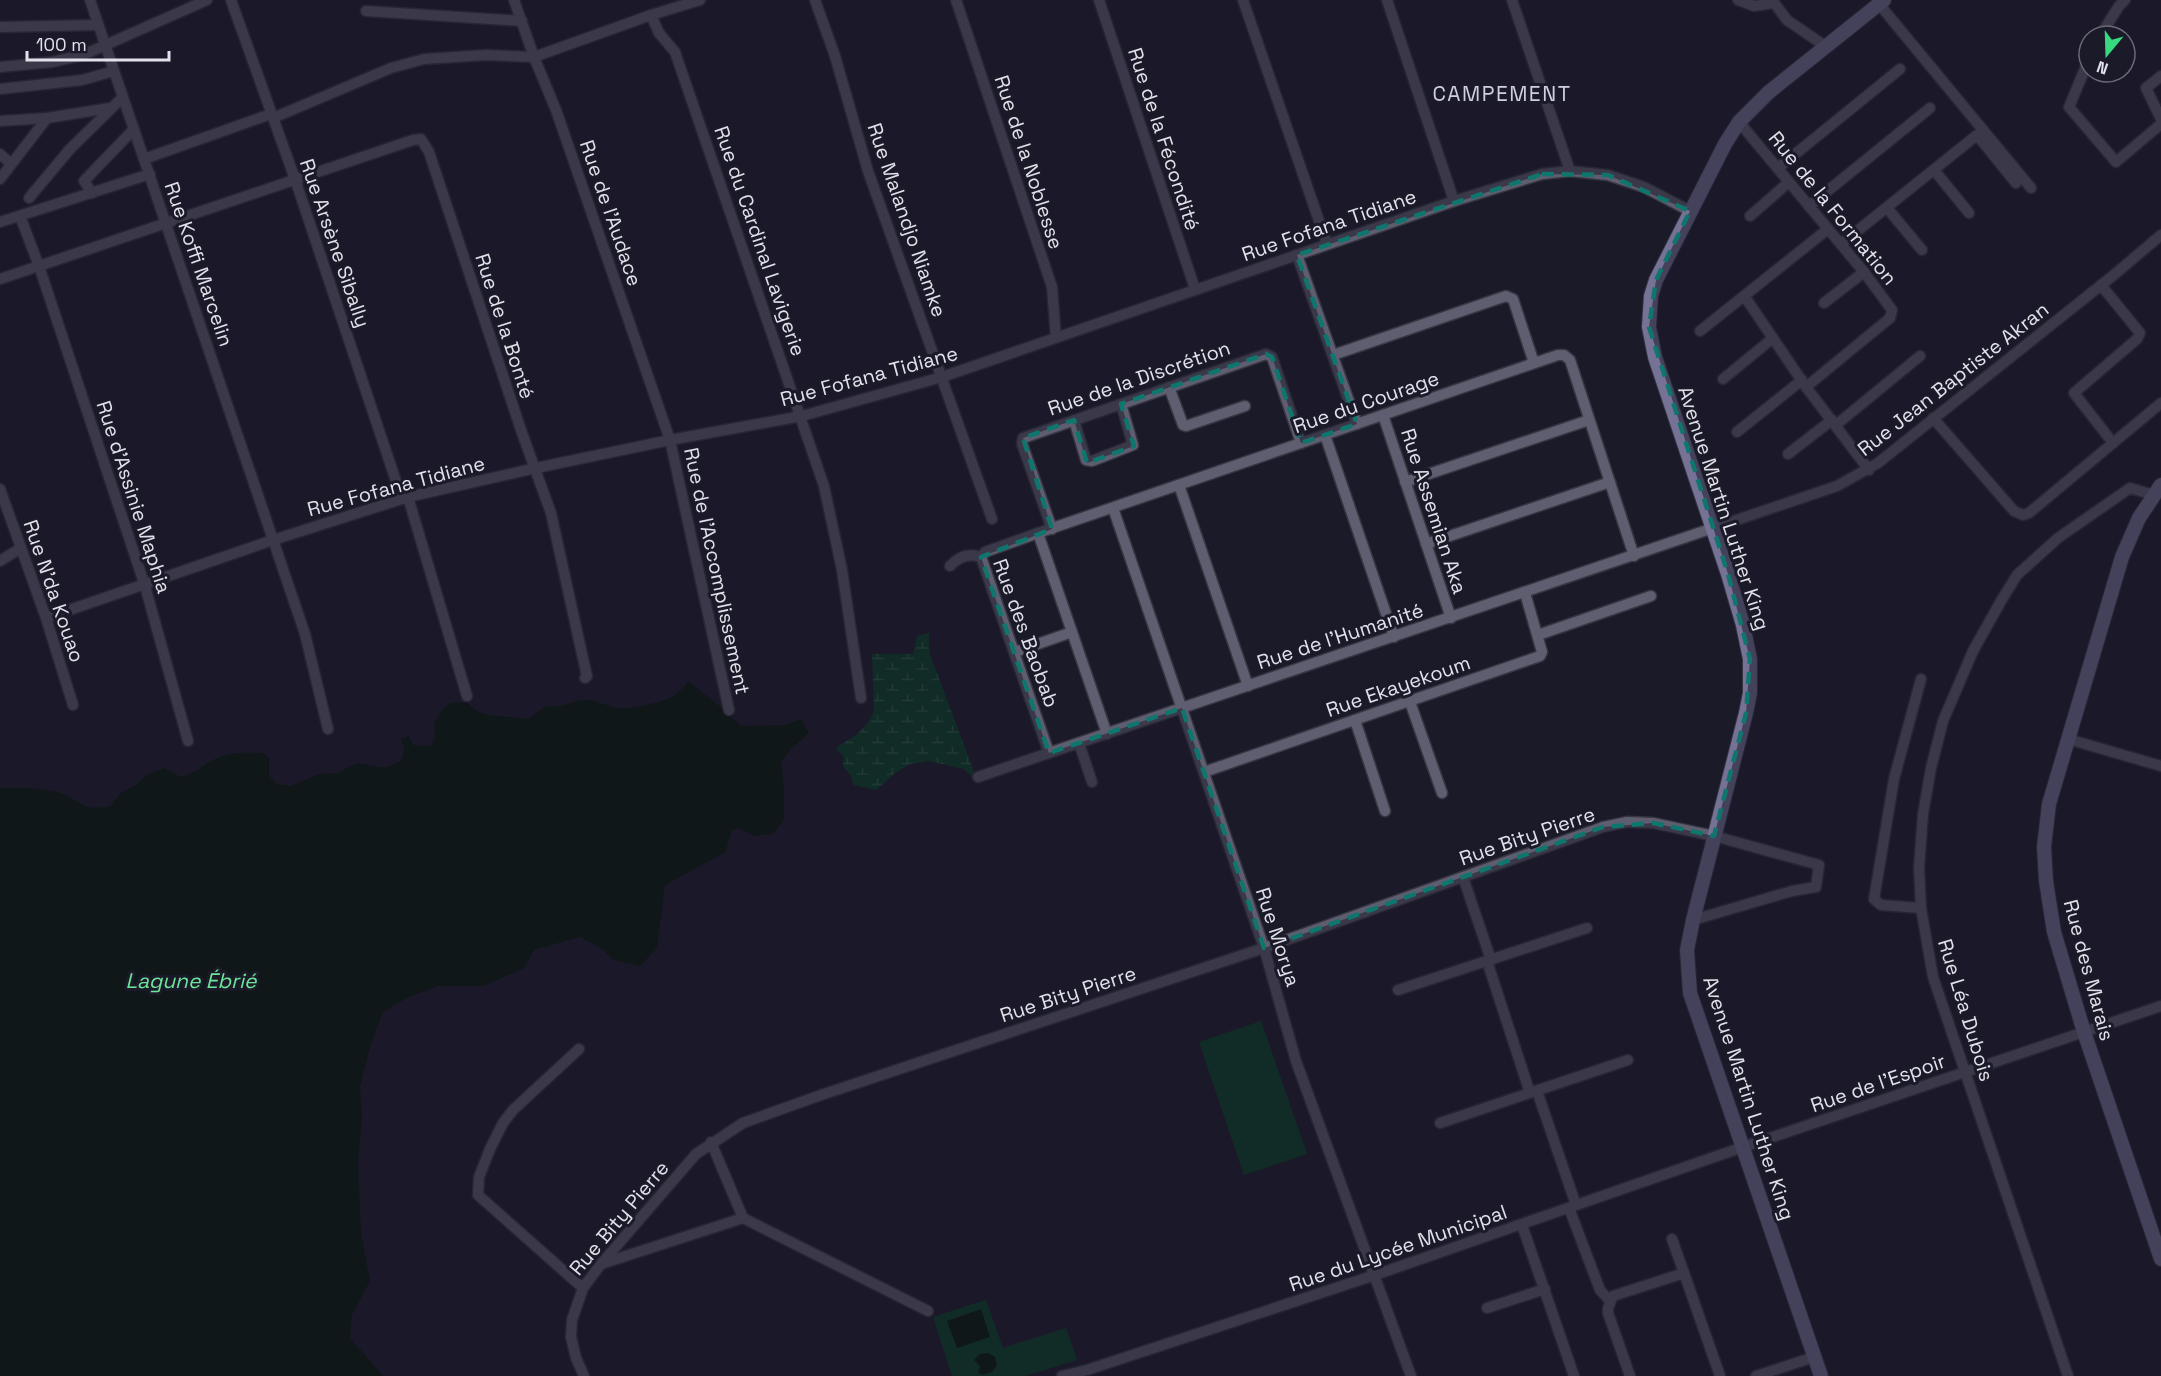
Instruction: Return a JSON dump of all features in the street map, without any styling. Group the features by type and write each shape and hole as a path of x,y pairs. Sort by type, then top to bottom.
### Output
{"street":[{"name":"Rue Koffi Marcelin","path":"90,0 305,634 328,729"},
{"path":"0,67 52,62 83,55 207,0"},
{"name":"Rue Arsène Sibally","path":"231,0 405,498 467,696"},
{"name":"Rue de l'Audace","path":"514,0 556,110 670,440"},
{"path":"144,159 272,116 382,72 424,59 486,55 534,57 700,0"},
{"name":"Rue Malandjo Niamke","path":"815,0 835,56 868,171 992,519"},
{"name":"Rue de la Noblesse","path":"956,0 1052,287 1056,338"},
{"name":"Rue de la Fécondité","path":"1099,0 1195,290"},
{"path":"1243,0 1327,244"},
{"path":"1387,0 1454,201"},
{"path":"1512,0 1570,171"},
{"path":"1738,0 1754,6 1773,2 1787,20 1825,46"},
{"path":"2108,24 2119,6 2126,0"},
{"path":"1881,2 2031,188"},
{"name":"Avenue Martin Luther King","path":"1821,1376 1690,993 1688,950 1714,836 1746,713 1751,676 1743,625 1655,357 1649,327 1651,296 1656,280 1689,211 1739,122 1768,92 1881,2"},
{"path":"366,11 522,21"},
{"name":"Rue du Cardinal Lavigerie","path":"651,15 659,33 675,52 802,416 824,486 842,570 861,698"},
{"path":"0,27 98,25"},
{"path":"1778,168 1899,69"},
{"path":"0,89 82,80 114,71"},
{"path":"2161,76 2146,88 2161,119"},
{"path":"2079,84 2069,107 2116,162 2161,124"},
{"path":"29,198 70,149 122,98"},
{"path":"0,121 47,118 110,108"},
{"path":"1809,206 1930,108"},
{"path":"0,179 47,118"},
{"name":"Rue de la Formation","path":"1739,122 1864,272 1892,310 1890,318 1804,384"},
{"path":"92,193 84,181 133,130"},
{"path":"1841,244 1977,135 2016,183"},
{"name":"Rue de la Bonté","path":"295,179 413,140 421,139 426,146 557,535 587,676 585,678"},
{"path":"0,154 11,164"},
{"path":"1934,170 1970,213"},
{"name":"Rue Fofana Tidiane","path":"46,618 145,586 273,540 405,498 536,468 802,416 859,402 942,377 1454,201 1542,174 1570,171 1608,175 1644,187 1689,211"},
{"path":"0,222 150,174"},
{"path":"0,279 295,179"},
{"path":"1750,216 1789,182"},
{"path":"1887,208 1922,250"},
{"name":"Rue d'Assinie Maphia","path":"20,216 39,266 145,586 188,741"},
{"path":"1700,331 1828,229"},
{"name":"Rue Jean Baptiste Akran","path":"1713,529 1837,486 1869,470 2161,235"},
{"path":"1297,255 1357,424"},
{"path":"1824,303 1864,272"},
{"path":"2101,285 2140,333 2137,339 2074,393 2113,443"},
{"path":"1333,355 1506,296 1513,299 1534,363"},
{"path":"1745,297 1804,384 1869,470"},
{"path":"1723,379 1773,338"},
{"name":"Rue de la Discrétion","path":"1052,528 1022,441 1023,438 1169,387 1269,354 1272,357 1301,443"},
{"name":"Rue du Courage","path":"981,557 985,552 1052,528 1558,355 1564,355 1570,360 1634,556"},
{"path":"1788,454 1834,423 1920,356"},
{"path":"1737,432 1804,384"},
{"path":"1169,387 1183,425 1186,426 1245,406"},
{"path":"1933,418 2014,511 2023,515 2029,513 2161,403"},
{"path":"1074,420 1086,460 1092,461 1133,446 1121,404"},
{"name":"Rue Assemian Aka","path":"1383,415 1451,618"},
{"path":"1405,482 1589,420"},
{"path":"1325,435 1394,637"},
{"name":"Rue de l'Accomplissement","path":"670,440 729,710"},
{"path":"1426,544 1610,482"},
{"path":"1179,486 1248,686"},
{"name":"Rue Léa Dubois","path":"2068,1376 1933,977 1921,908 1919,868 1923,814 1931,768 1943,722 1973,651 2017,575 2058,538 2130,488 2158,490"},
{"name":"Rue N'da Kouao","path":"0,489 46,618 73,705"},
{"name":"Rue des Marais","path":"2158,490 2139,518 2122,557 2049,804 2044,847 2046,881 2055,932 2084,1032 2161,1259"},
{"name":"Rue Morya","path":"1113,508 1264,948 1296,1061 1411,1376"},
{"name":"Rue de l'Humanité","path":"978,777 1713,529"},
{"path":"1038,533 1107,734"},
{"path":"0,561 21,548"},
{"name":"Rue des Baobab","path":"950,566 963,556 981,557 1049,753"},
{"path":"1525,593 1538,635 1651,596"},
{"path":"1015,652 1072,632"},
{"name":"Rue Ekayekoum","path":"1204,772 1540,656 1542,652 1538,635"},
{"path":"1921,908 1881,905 1874,899 1894,779 1922,679"},
{"path":"1410,702 1442,793"},
{"path":"1355,720 1385,811"},
{"path":"2068,739 2161,766"},
{"path":"1079,743 1092,782"},
{"name":"Rue Bity Pierre","path":"584,1376 576,1358 571,1337 572,1320 583,1288 696,1154 743,1123 1264,948 1603,827 1627,822 1653,823 1714,836 1816,863 1819,866 1816,886 1694,920"},
{"path":"1463,877 1600,1290 1610,1301"},
{"path":"1398,990 1587,928"},
{"name":"Rue de l'Espoir","path":"1743,1147 2161,1006"},
{"path":"579,1049 513,1110 503,1123 478,1177 478,1195 583,1288"},
{"path":"1440,1123 1628,1060"},
{"path":"711,1142 743,1218 928,1311"},
{"name":"Rue du Lycée Municipal","path":"1062,1376 1087,1371 1375,1275 1743,1147"},
{"path":"601,1264 743,1218"},
{"path":"1522,1225 1574,1376"},
{"path":"1672,1239 1720,1376"},
{"path":"1630,1376 1608,1313 1612,1296 1684,1273"},
{"path":"1487,1308 1545,1289"},
{"path":"1756,1376 1815,1357"}],"highlighted area":[{"path":"1542,174 1608,175 1690,211 1656,280 1649,327 1728,574 1750,659 1746,713 1714,836 1653,823 1603,827 1264,948 1182,708 1049,753 981,557 1052,529 1023,438 1074,420 1087,463 1134,446 1121,404 1266,354 1272,357 1301,443 1357,424 1297,255"}],"green space":[{"path":"929,633 929,652 978,782 964,769 929,761 910,764 895,773 876,790 854,785 851,776 843,766 844,757 836,748 864,728 874,710 872,654 913,654 917,636"},
{"path":"1261,1021 1307,1154 1244,1175 1199,1042"},
{"path":"986,1300 1003,1348 1066,1328 1077,1360 1025,1376 952,1376 933,1317"}],"water":[{"name":"Lagune Ébrié","path":"688,681 741,726 784,725 801,719 809,733 791,749 781,762 784,820 773,834 755,836 739,829 733,829 726,852 665,885 657,948 640,966 613,960 602,949 580,937 534,950 524,968 484,986 438,986 407,998 383,1012 371,1044 360,1086 362,1118 358,1163 361,1232 370,1281 352,1315 350,1338 383,1376 0,1376 0,788 26,788 62,793 85,806 99,808 110,806 121,793 149,774 164,768 181,777 221,756 245,753 264,753 269,758 269,776 277,784 291,786 318,774 337,773 357,763 388,767 401,761 404,749 401,739 409,736 413,745 431,746 435,737 434,723 443,709 451,703 467,702 488,715 529,719 546,706 557,706 581,700 622,708 663,701 682,689"},
{"path":"981,1309 990,1337 957,1348 947,1321"},
{"path":"988,1353 995,1357 997,1365 992,1372 982,1375 978,1372 980,1366 974,1360 980,1354"}],"district":[{"name":"CAMPEMENT","path":"1502,93"}]}
